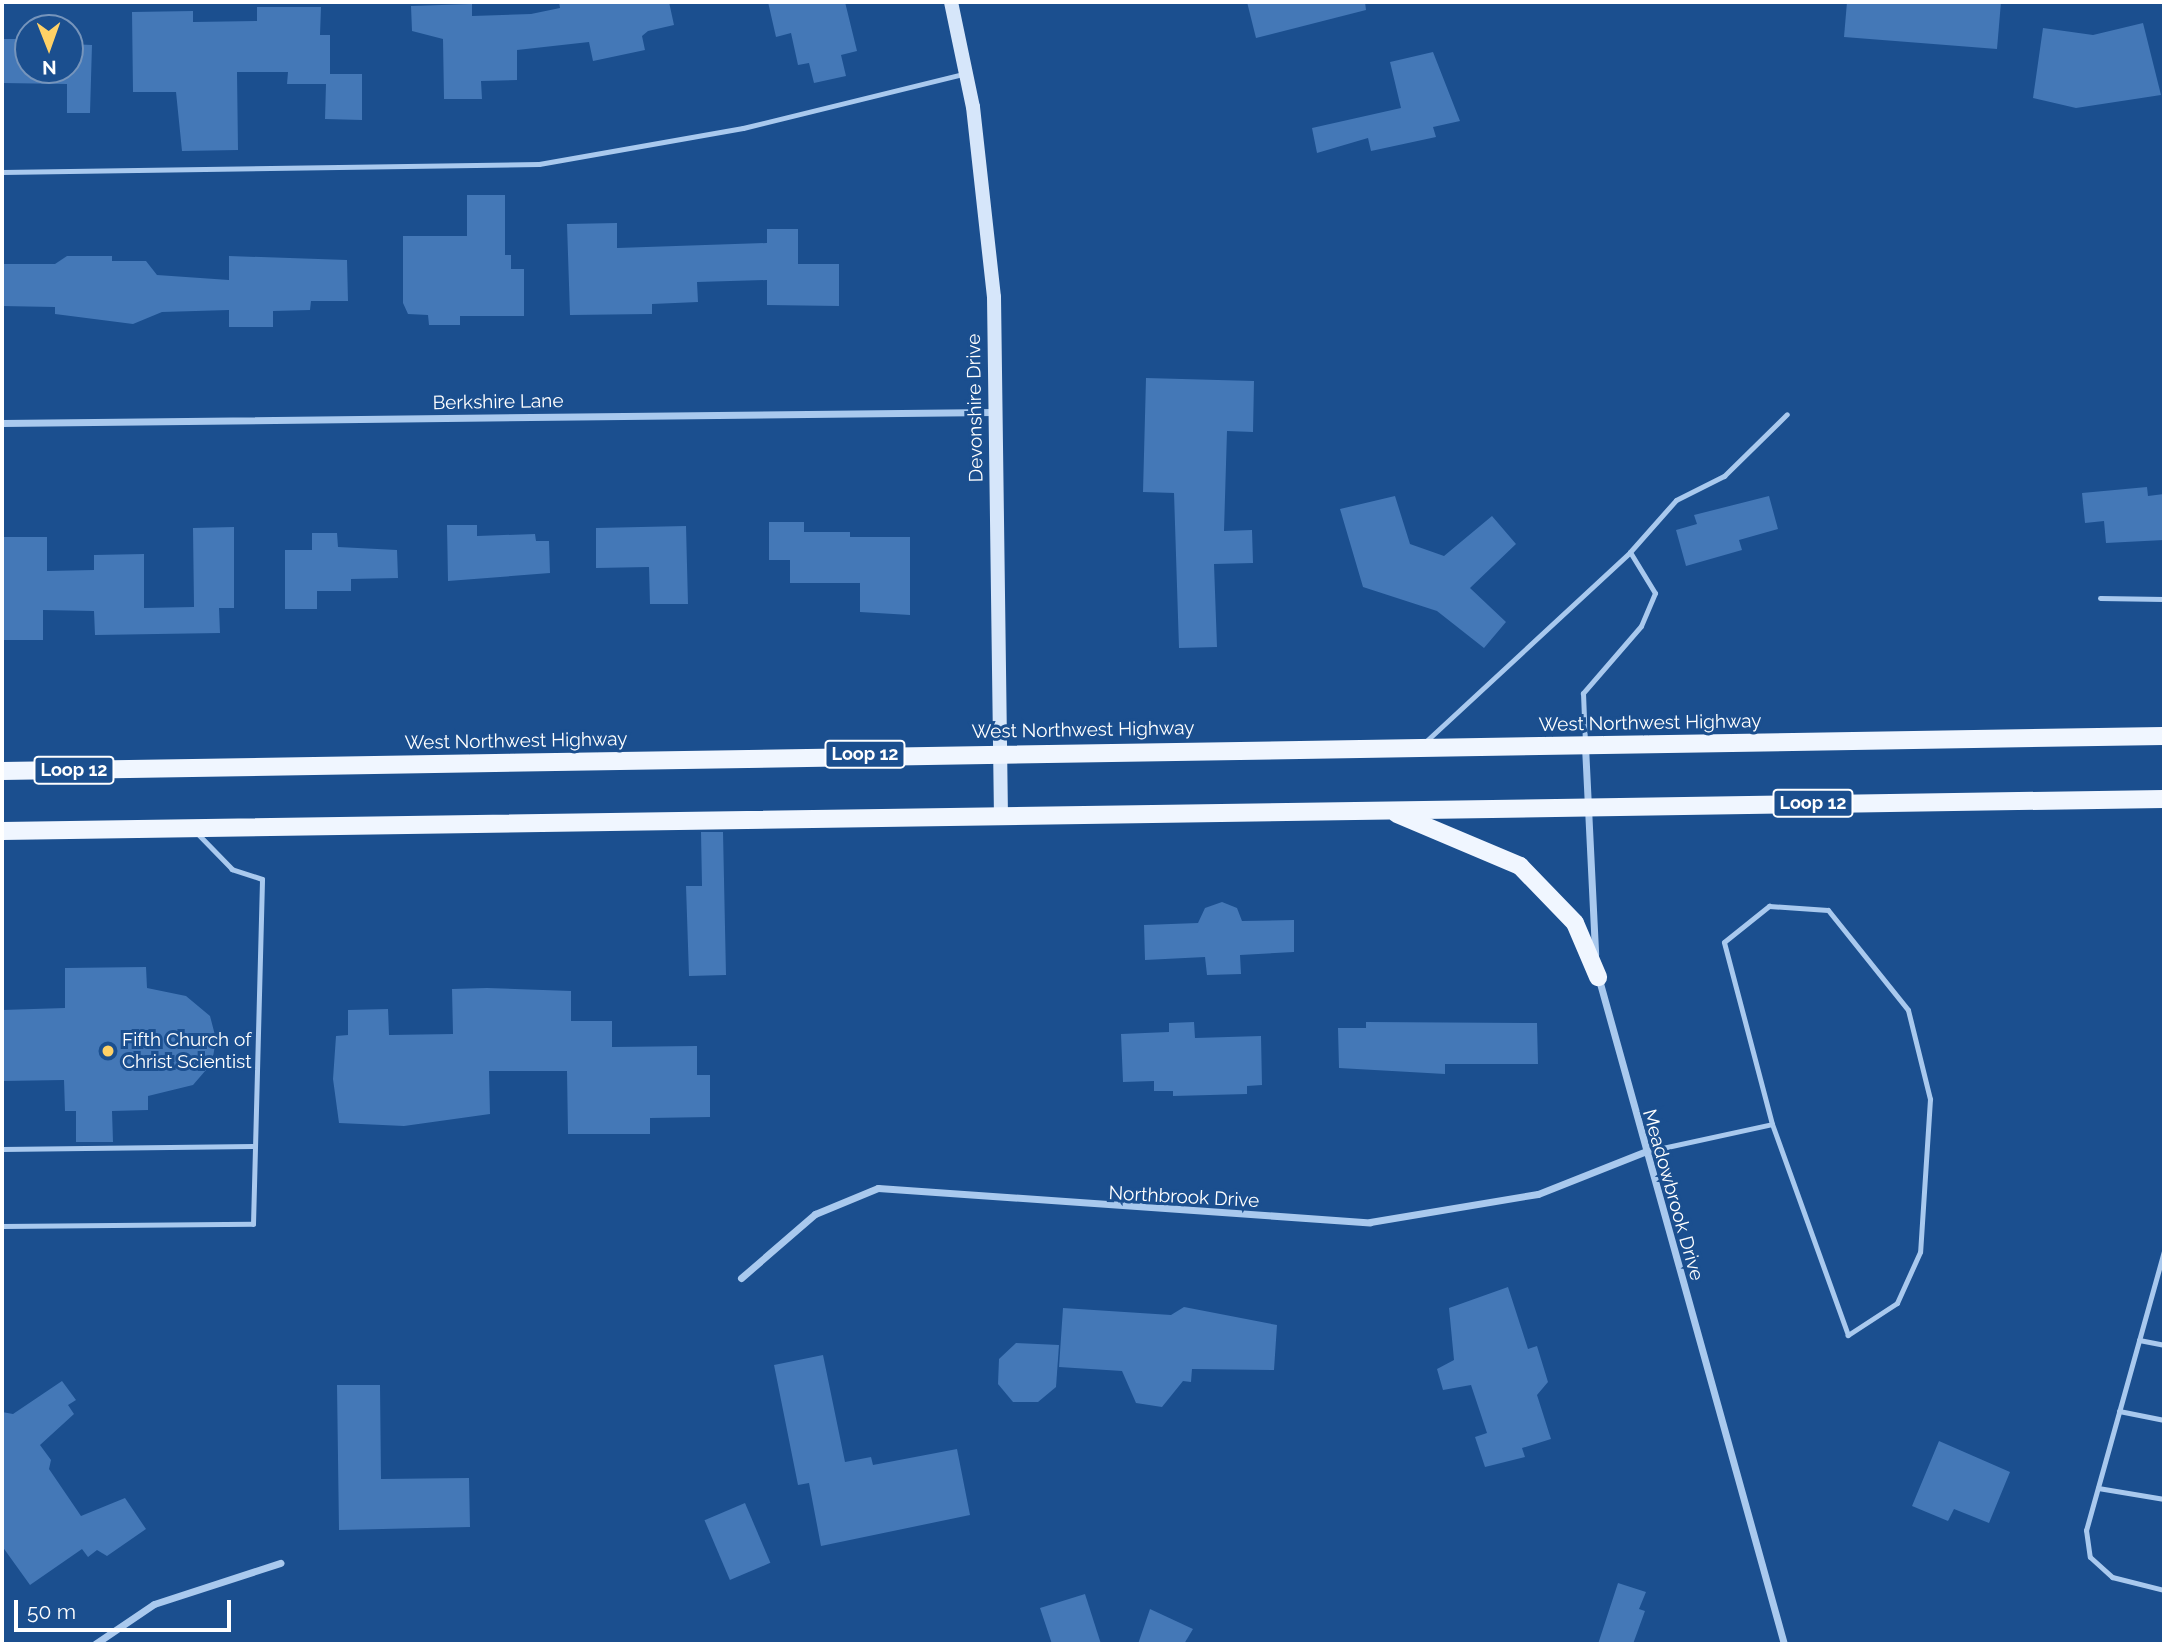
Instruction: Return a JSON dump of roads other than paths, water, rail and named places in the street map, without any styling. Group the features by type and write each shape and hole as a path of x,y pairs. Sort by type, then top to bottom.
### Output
{"main road":[{"name":"West Northwest Highway","path":"2,771 999,751 1419,748 2164,736"},
{"name":"Loop 12","path":"2,831 2164,799"},
{"path":"1387,811 1520,866 1575,923 1598,977"}],"street":[{"name":"Devonshire Drive","path":"951,2 966,73 994,297 1001,817"},
{"name":"Berkshire Lane","path":"2,423 994,412"},
{"name":"Meadowbrook Drive","path":"1585,745 1585,808 1598,977 1644,1152 1784,1644"},
{"name":"Northbrook Drive","path":"741,1278 815,1214 878,1188 1370,1222 1538,1194 1644,1152"},
{"path":"95,1644 154,1604 280,1563"}],"lane":[{"path":"2,172 540,164 743,128 966,73"},
{"path":"1419,748 1630,552 1676,500 1724,476 1787,414"},
{"path":"1585,745 1583,693 1641,626 1655,593 1630,552"},
{"path":"2099,598 2164,599"},
{"path":"2,1226 253,1224 262,879 232,869 192,828"},
{"path":"1769,906 1829,910 1908,1010 1930,1099 1920,1252 1897,1303 1848,1335 1776,1137 1772,1124 1724,942 1769,906"},
{"path":"1644,1152 1772,1124"},
{"path":"2,1149 253,1146"},
{"path":"2164,1251 2086,1530 2090,1557 2112,1577 2164,1590"},
{"path":"2139,1340 2164,1345"},
{"path":"2119,1411 2164,1420"},
{"path":"2098,1488 2164,1499"}],"place":[{"name":"Fifth Church of Christ Scientist","path":"108,1051"}]}
